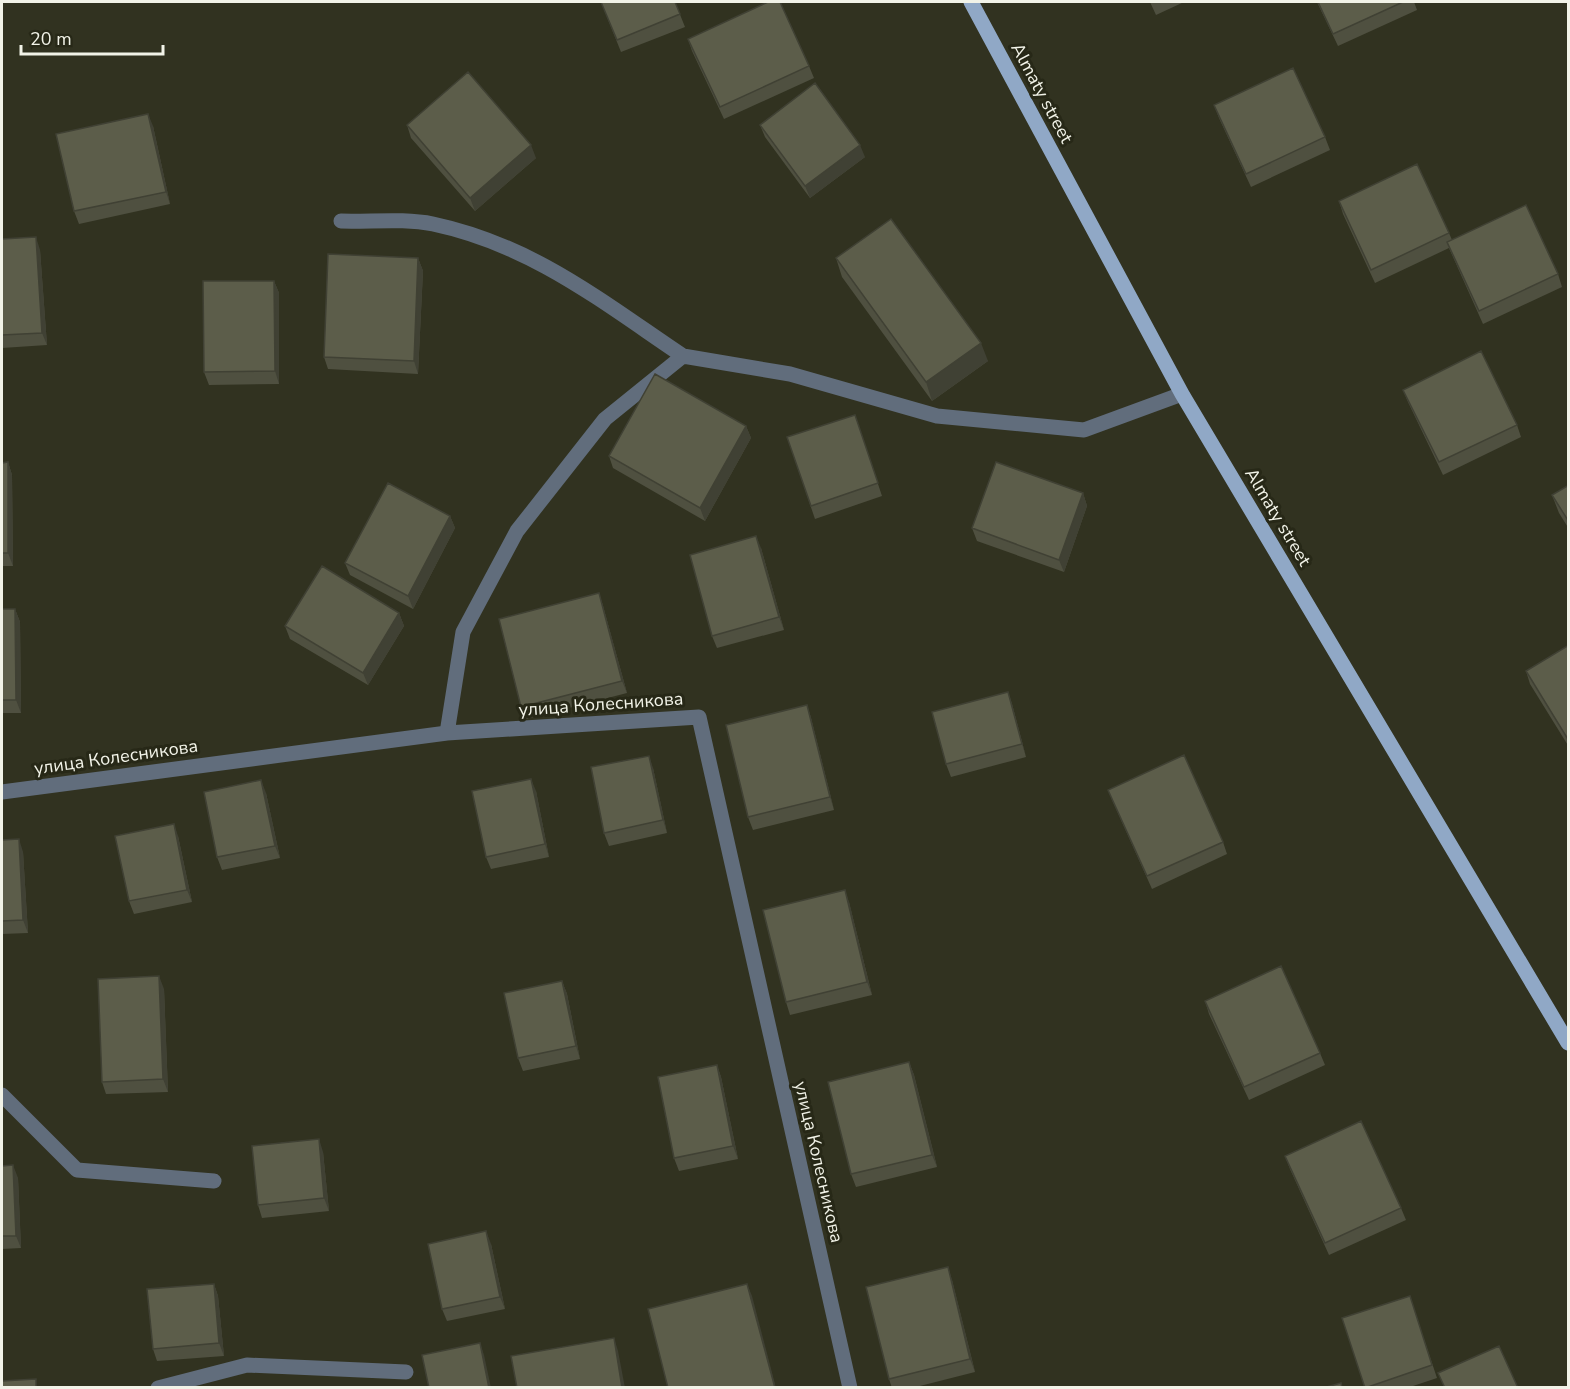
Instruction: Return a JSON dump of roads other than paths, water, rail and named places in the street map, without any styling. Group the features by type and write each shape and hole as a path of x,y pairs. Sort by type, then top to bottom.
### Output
{"main road":[{"name":"Almaty street","path":"971,2 1182,394 1569,1043"}],"street":[{"path":"341,221 430,224 496,241 546,265 683,356 790,374 937,416 1084,430 1182,394"},
{"path":"447,733 463,632 517,531 605,419 683,356"},
{"name":"улица Колесникова","path":"2,792 447,733 699,717 850,1388"},
{"path":"2,1095 77,1170 214,1181"},
{"path":"158,1388 247,1365 406,1372"}]}
